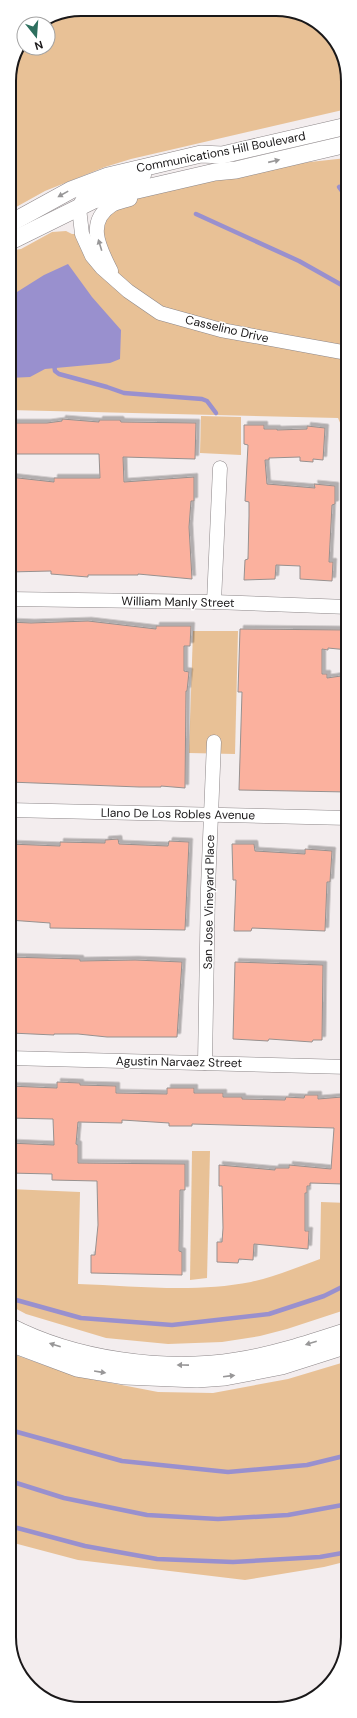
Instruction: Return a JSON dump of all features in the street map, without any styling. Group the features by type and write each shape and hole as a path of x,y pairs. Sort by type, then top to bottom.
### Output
{"street":[{"name":"Communications Hill Boulevard","path":"16,220 71,190 108,176 201,154 222,155 341,127"},
{"name":"Communications Hill Boulevard","path":"16,238 94,200 215,172 236,170 341,145"},
{"path":"79,208 82,200 91,193 100,189 141,176 222,155"},
{"path":"116,280 101,250 97,232 98,223 103,214 113,204 213,180 236,170"},
{"name":"Casselino Drive","path":"79,208 82,234 92,256 102,268 128,291 160,312 222,330 341,352"},
{"path":"214,602 220,468"},
{"name":"William Manly Street","path":"16,599 214,602 341,607"},
{"name":"San Jose Vineyard Place","path":"205,1063 208,888 214,742"},
{"name":"Llano De Los Robles Avenue","path":"16,810 341,818"},
{"name":"Agustin Narvaez Street","path":"16,1058 341,1067"},
{"path":"16,1328 57,1345 107,1358 133,1362 182,1365 236,1362 262,1357 341,1333"},
{"path":"16,1345 77,1368 125,1376 190,1379 225,1377 282,1366 341,1347"}],"shaded area":[{"path":"81,16 289,17 297,19 312,27 328,41 338,60 341,81 341,110 131,159 105,167 45,191 16,207 16,77 18,64 21,56 56,56 56,21 60,19"},
{"path":"341,159 341,425 338,418 16,410 16,250 21,249 52,232 66,231 72,234 82,234 92,256 97,232 113,204 236,170"},
{"path":"68,264 92,297 121,330 120,359 110,363 45,369 30,377 16,378 16,293 44,275"},
{"path":"201,416 241,417 241,455 200,453"},
{"path":"193,631 238,631 235,754 189,753"},
{"path":"192,1151 210,1151 207,1278 190,1280"},
{"path":"16,1189 80,1192 78,1284 164,1288 208,1287 251,1282 277,1275 320,1259 321,1202 341,1203 341,1311 260,1336 222,1342 168,1344 106,1338 26,1314 16,1309"},
{"path":"16,1355 75,1376 158,1392 213,1393 288,1379 341,1363 341,1563 245,1580 78,1560 16,1544"}],"building":[{"path":"62,419 99,422 99,420 120,420 121,422 196,423 195,459 123,457 124,482 194,477 194,501 191,501 189,527 192,579 138,574 88,575 88,577 51,574 51,571 16,572 16,478 54,482 54,478 100,478 99,454 16,454 16,423 47,423 62,421"},
{"path":"244,425 264,425 264,429 277,430 307,429 307,426 325,428 323,460 313,459 313,462 300,461 300,457 269,458 269,460 265,460 267,484 315,488 314,484 335,486 335,504 332,505 329,562 333,562 332,581 300,579 300,566 276,565 275,579 244,580 245,560 248,559 249,502 245,501 248,445 244,444"},
{"path":"88,621 156,629 156,626 191,626 190,646 184,646 184,671 189,672 186,691 185,788 16,782 16,622"},
{"path":"240,629 341,630 341,649 322,649 322,674 327,674 327,678 341,676 341,792 239,790 242,692 238,692"},
{"path":"118,839 119,844 168,846 169,841 189,842 185,930 50,928 50,923 16,921 16,844 60,846 60,842 105,843 105,840"},
{"path":"232,844 254,844 255,851 305,854 305,849 332,851 330,882 327,882 325,931 252,928 251,931 234,931 236,880 233,880"},
{"path":"16,957 80,959 80,961 135,960 182,962 177,1037 107,1037 78,1034 54,1035 16,1033"},
{"path":"235,962 323,965 322,1040 313,1040 312,1042 269,1039 268,1041 233,1039"},
{"path":"57,1082 80,1083 80,1085 116,1086 116,1093 167,1094 167,1088 194,1088 194,1093 223,1093 223,1097 242,1097 242,1099 285,1100 286,1097 304,1098 305,1095 318,1095 318,1099 341,1097 341,1184 310,1183 310,1186 307,1186 307,1193 305,1193 305,1231 309,1231 308,1249 254,1244 253,1260 239,1259 238,1263 217,1262 217,1242 222,1242 223,1228 222,1186 219,1186 219,1165 275,1170 275,1168 289,1168 289,1165 331,1169 334,1128 192,1124 192,1126 169,1126 169,1123 122,1120 122,1123 78,1122 76,1144 78,1145 78,1163 185,1164 185,1190 180,1190 179,1251 182,1252 182,1275 91,1273 91,1255 95,1255 98,1225 97,1181 52,1180 52,1174 16,1173 16,1143 54,1145 53,1119 16,1118 16,1086 57,1088"}],"waterway":[{"path":"196,214 299,261 341,285"},
{"path":"54,364 55,371 59,374 124,393 202,399 207,401 216,413"},
{"path":"16,1300 81,1318 172,1325 269,1314 324,1296 341,1288"},
{"path":"16,1432 122,1461 228,1472 307,1465 341,1457"},
{"path":"16,1483 64,1498 147,1515 218,1519 288,1515 341,1505"},
{"path":"16,1528 85,1546 157,1559 233,1562 320,1557 341,1553"}]}
